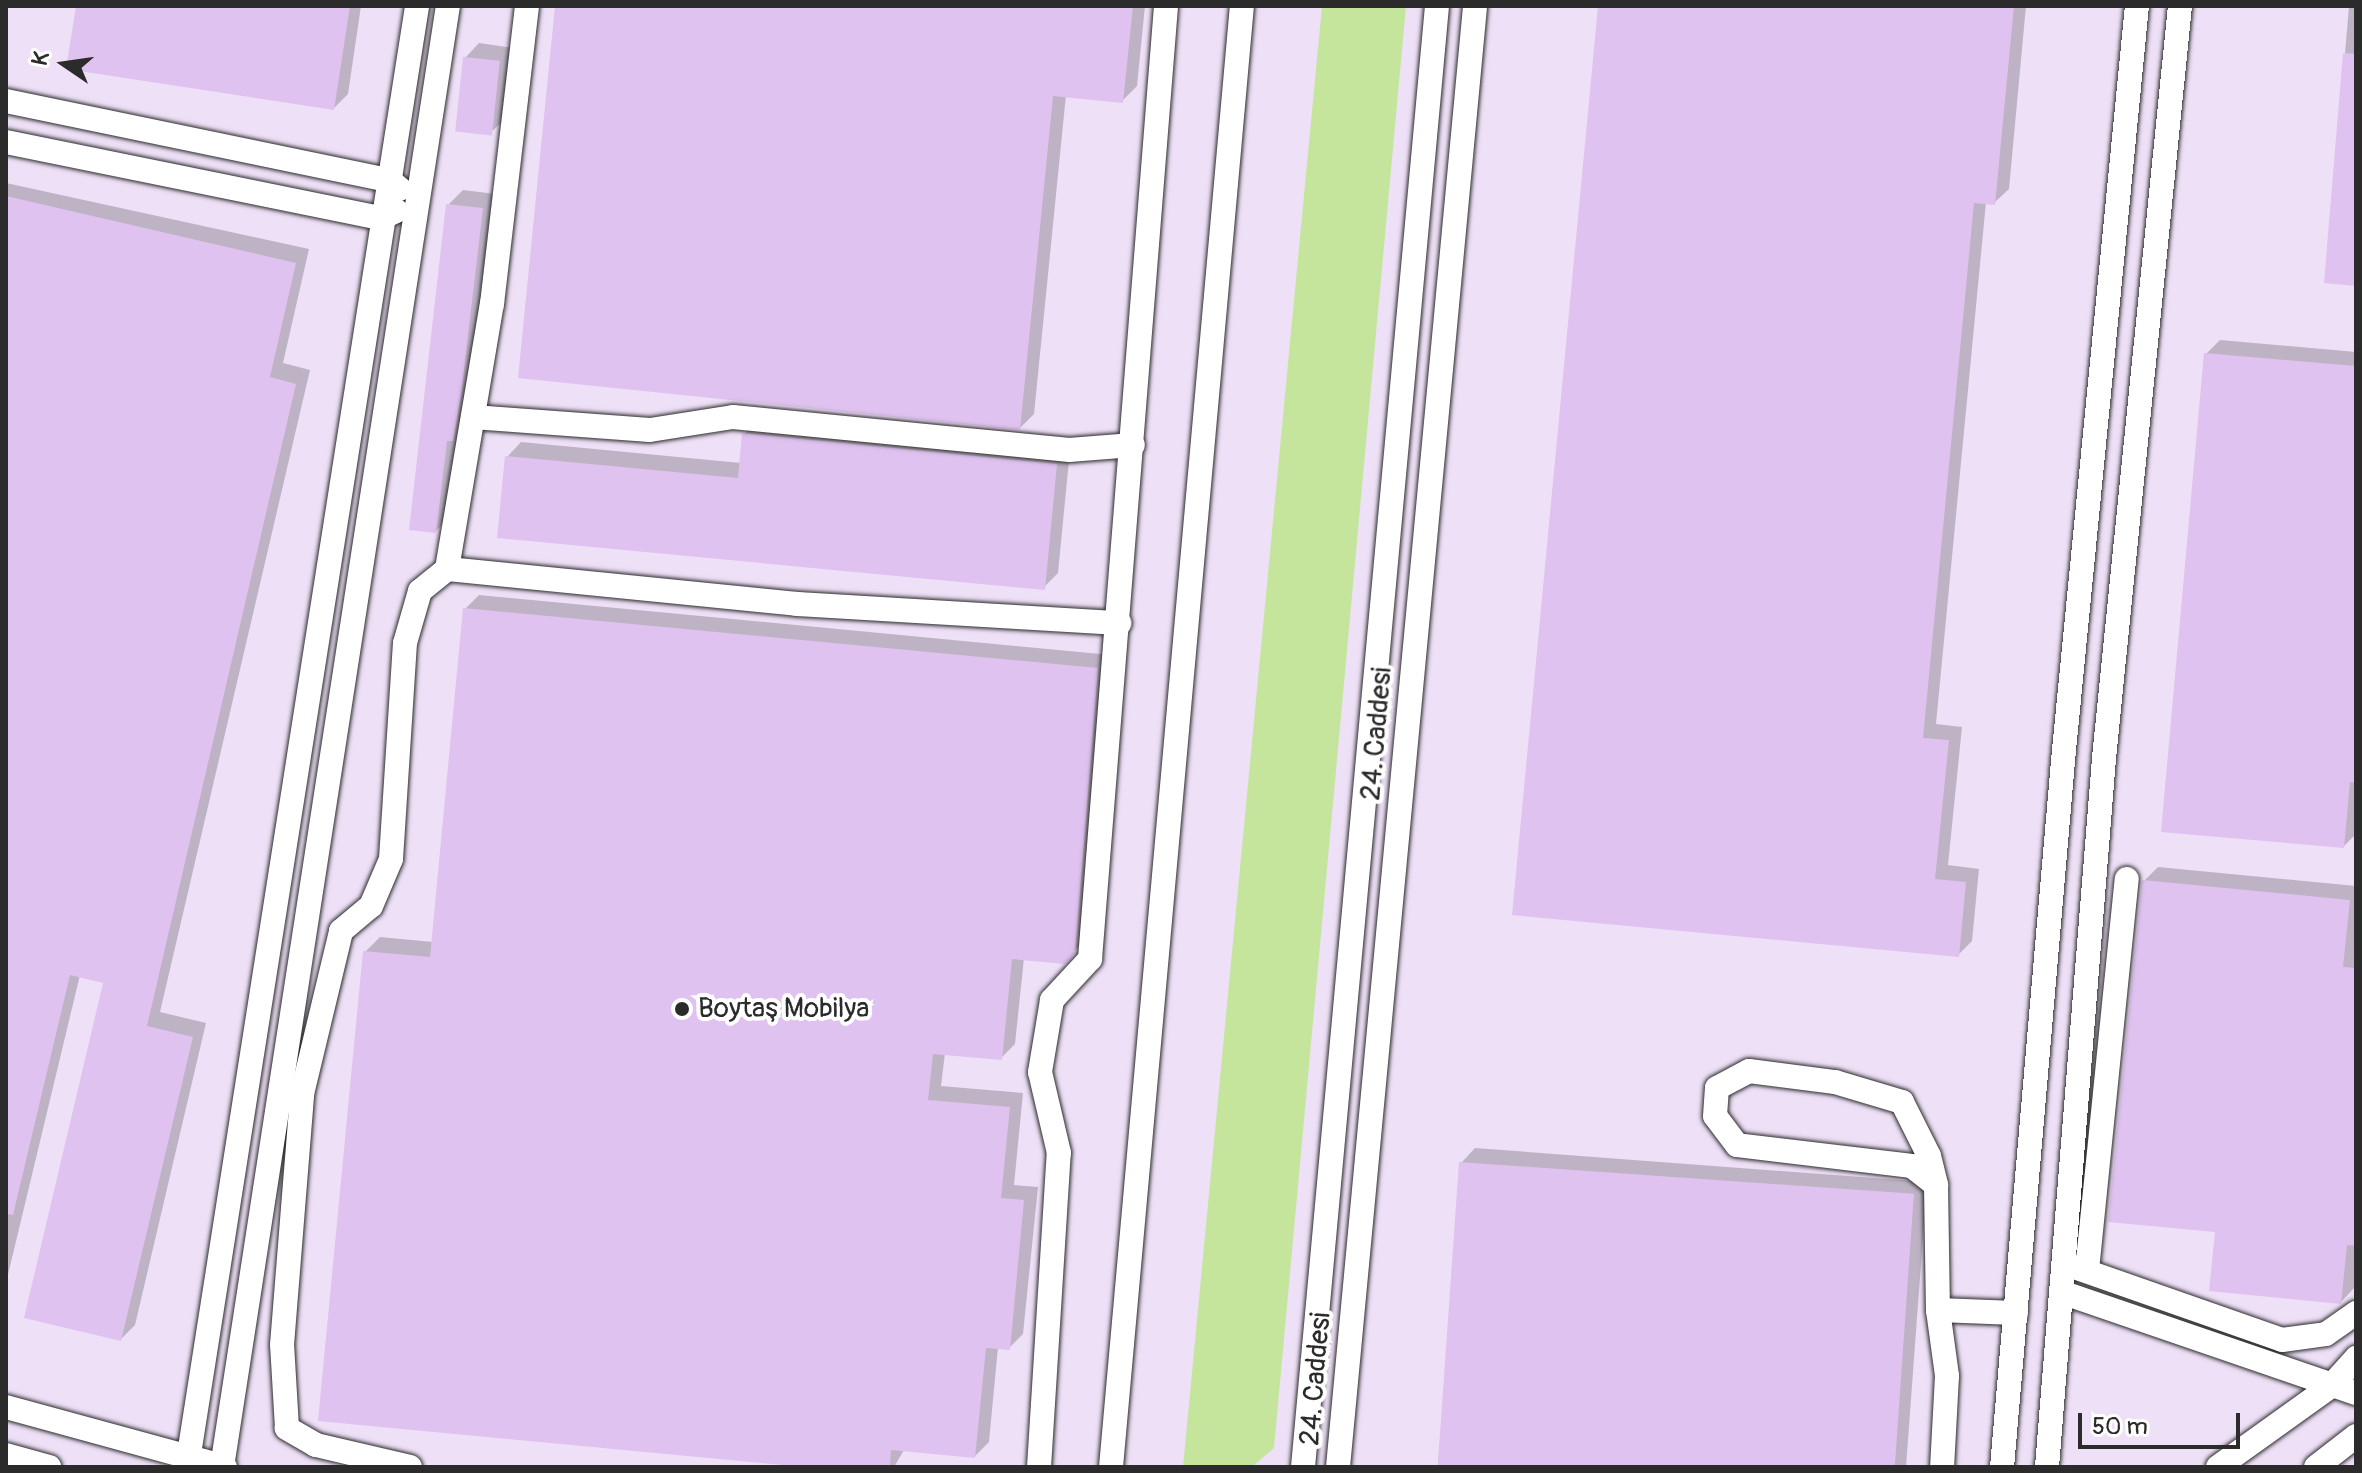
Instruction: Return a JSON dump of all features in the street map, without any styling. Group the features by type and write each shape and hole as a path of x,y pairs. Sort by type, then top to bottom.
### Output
{"street":[{"path":"186,1462 417,6"},
{"path":"6,1407 186,1462 223,1467 415,202 448,6"},
{"path":"410,1467 316,1445 287,1428 282,1345 302,1094 341,931 371,906 391,859 405,643 420,591 447,569 492,304 527,6"},
{"path":"1039,1467 1059,1153 1040,1072 1052,1000 1090,959 1166,6"},
{"path":"1111,1467 1242,6"},
{"name":"24. Caddesi","path":"1303,1467 1437,6"},
{"name":"24. Caddesi","path":"1338,1467 1475,6"},
{"path":"2002,1467 2137,6"},
{"path":"2075,1268 2104,758 2180,6"},
{"path":"6,101 389,180 415,202"},
{"path":"6,142 381,218 415,202"},
{"path":"473,417 650,430 733,417 1069,450 1133,445"},
{"path":"447,569 797,604 1119,623"},
{"path":"2047,1467 2061,1292 2075,1268 2127,879"},
{"path":"1936,1185 1912,1166 1737,1145 1715,1116 1717,1088 1749,1071 1835,1082 1902,1102 1929,1156 1936,1185 1938,1310 1947,1376 1942,1467"},
{"path":"2075,1268 2150,1297 2282,1340 2326,1334 2356,1313"},
{"path":"2061,1292 2356,1393"},
{"path":"1938,1310 2016,1313"},
{"path":"2218,1467 2331,1386 2356,1358"},
{"path":"2316,1467 2356,1436"},
{"path":"6,1455 49,1467"}],"shaded area":[{"path":"6,6 2356,6 2356,1467 6,1467"}],"green space":[{"path":"1322,6 1406,6 1274,1448 1252,1467 1183,1467"}],"building":[{"path":"76,6 350,6 334,110 66,69"},
{"path":"555,6 1133,6 1123,103 1053,96 1020,430 518,378"},
{"path":"1598,6 2014,6 1995,205 1974,203 1923,738 1949,740 1935,879 1966,882 1959,957 1512,915"},
{"path":"2343,53 2356,54 2356,286 2324,283"},
{"path":"463,57 500,61 492,135 455,132"},
{"path":"6,196 296,263 270,377 296,384 147,1026 193,1037 121,1341 24,1318 103,983 70,975 13,1215 6,1214"},
{"path":"446,204 483,208 461,395 453,441 447,441 436,533 409,530"},
{"path":"2204,353 2356,366 2356,783 2350,782 2344,848 2161,832"},
{"path":"742,433 1057,464 1045,590 497,538 505,456 738,478"},
{"name":"Boytaş Mobilya","path":"463,608 1098,668 1075,953 1065,964 1012,959 1002,1060 933,1054 928,1100 1010,1107 1001,1198 1024,1200 1010,1350 986,1348 975,1458 891,1450 890,1467 803,1467 318,1421 363,951 430,957"},
{"path":"2142,880 2350,900 2343,967 2356,968 2356,1246 2347,1245 2341,1304 2209,1291 2215,1232 2108,1222"},
{"path":"1459,1162 1914,1194 1895,1467 1438,1467"}],"place":[{"name":"Boytaş Mobilya","path":"682,1009"}]}
